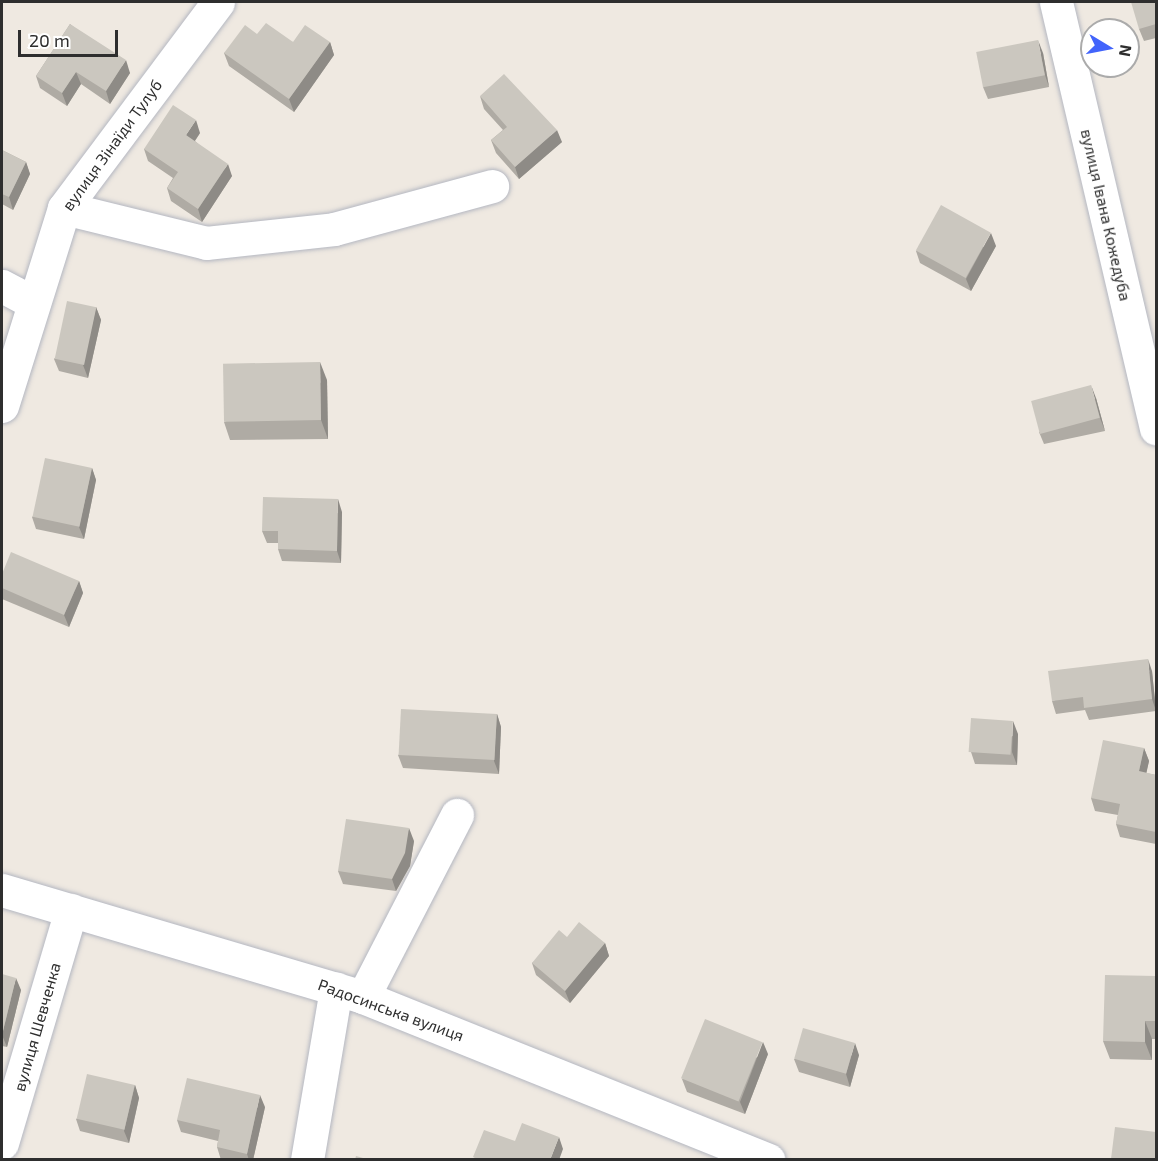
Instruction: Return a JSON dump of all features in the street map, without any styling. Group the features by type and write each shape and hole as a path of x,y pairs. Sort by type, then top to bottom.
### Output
{"street":[{"name":"вулиця Зінаїди Тулуб","path":"2,406 64,208 218,2"},
{"name":"вулиця Івана Кожедуба","path":"1056,2 1156,428"},
{"path":"64,208 206,243 334,229 492,186"},
{"path":"2,286 34,303"},
{"path":"307,1160 349,992 457,815"},
{"name":"Радосинська вулиця","path":"2,890 349,992 769,1160"},
{"name":"вулиця Шевченка","path":"2,1143 71,910"}],"building":[{"path":"1131,2 1156,2 1156,24 1140,29 1140,18 1136,18"},
{"path":"266,23 293,42 305,25 330,42 289,99 224,53 245,25 257,34"},
{"path":"70,24 126,60 106,91 76,72 62,93 36,76"},
{"path":"1038,40 1045,75 983,87 976,52"},
{"path":"504,74 557,130 515,167 491,140 507,127 480,96"},
{"path":"173,105 196,120 186,135 228,164 198,209 167,188 178,172 144,149"},
{"path":"2,150 26,162 9,197 2,194"},
{"path":"941,205 991,233 966,278 916,250"},
{"path":"67,301 96,307 84,365 55,359"},
{"path":"320,362 321,420 224,422 223,364"},
{"path":"1091,385 1100,418 1040,434 1031,401"},
{"path":"45,458 92,468 79,527 33,517"},
{"path":"263,497 338,499 337,551 278,549 278,531 262,531"},
{"path":"11,552 79,581 64,615 2,588 2,574"},
{"path":"1148,659 1152,699 1084,708 1083,697 1052,701 1048,671"},
{"path":"401,709 497,714 494,760 399,755"},
{"path":"971,718 1013,721 1011,755 969,752"},
{"path":"1103,740 1144,748 1139,771 1156,775 1156,832 1116,824 1120,804 1091,798"},
{"path":"346,819 409,828 405,853 392,879 338,871"},
{"path":"579,922 605,943 565,991 532,963 559,930 567,937"},
{"path":"2,974 16,978 2,1035"},
{"path":"1105,975 1156,976 1156,1021 1145,1021 1145,1042 1103,1041"},
{"path":"705,1019 762,1042 739,1102 681,1078"},
{"path":"803,1028 855,1043 846,1074 794,1059"},
{"path":"87,1074 135,1085 124,1130 77,1119"},
{"path":"187,1078 260,1095 247,1154 217,1147 220,1130 177,1120"},
{"path":"522,1123 559,1137 550,1160 479,1160 473,1157 484,1130 515,1141"},
{"path":"1115,1127 1156,1132 1156,1160 1111,1159"},
{"path":"356,1156 370,1160 355,1160"}]}
